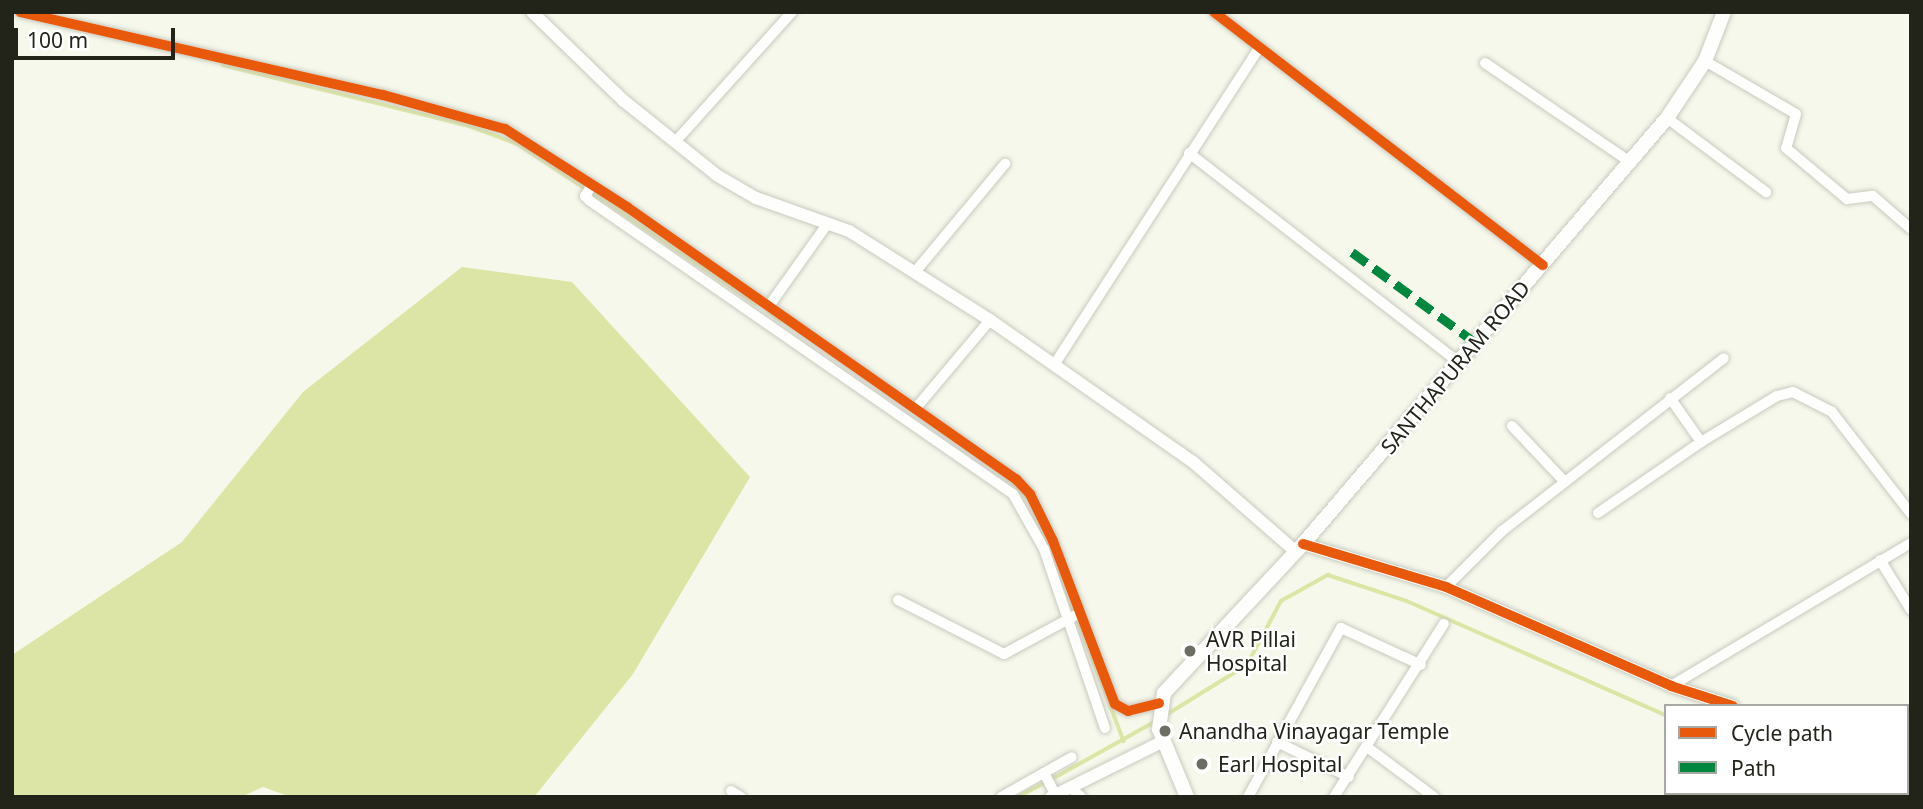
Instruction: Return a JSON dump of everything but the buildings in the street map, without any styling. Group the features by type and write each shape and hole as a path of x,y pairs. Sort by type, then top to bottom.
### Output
{"main road":[{"name":"SANTHAPURAM ROAD","path":"1158,708 1460,363 1667,118 1705,61 1724,12"},
{"path":"1158,708 1162,735 1187,797"}],"street":[{"path":"20,12 383,95 505,129 592,185 1016,479 1030,494 1119,708 1128,711 1158,708"},
{"path":"532,12 624,101 718,176 756,198 849,231 990,320 1193,462 1299,548 1446,587 1671,686 1727,704"},
{"path":"675,142 792,12"},
{"path":"1214,12 1543,265"},
{"path":"1054,365 1259,48"},
{"path":"1705,61 1796,114 1786,148 1847,200 1873,196 1911,229"},
{"path":"1485,63 1630,162"},
{"path":"1667,118 1766,192"},
{"path":"1189,153 1460,363"},
{"path":"915,272 1005,164"},
{"path":"592,185 585,196 590,201 758,314 1013,494 1044,550 1105,728"},
{"path":"758,314 828,223"},
{"path":"916,408 990,320"},
{"path":"1446,587 1502,531 1724,358"},
{"path":"1598,513 1701,442 1777,396 1806,395 1846,427 1911,514"},
{"path":"1670,398 1701,442"},
{"path":"1511,426 1565,482"},
{"path":"1671,686 1911,543"},
{"path":"1880,560 1911,610"},
{"path":"898,600 1004,654 1080,612"},
{"path":"1334,797 1421,665 1444,624"},
{"path":"1248,797 1341,628 1421,665"},
{"path":"1044,773 1053,796 1162,735"},
{"path":"1277,742 1349,777"},
{"path":"1367,747 1434,797"},
{"path":"1001,797 1072,757"},
{"path":"1070,788 1081,797"},
{"path":"731,790 741,797"}],"shaded area":[{"path":"462,267 572,282 750,477 633,674 534,797 291,797 263,787 241,797 12,797 12,655 182,542 303,392"}],"waterway":[{"path":"223,65 469,126 518,144 583,187"},
{"path":"593,193 756,304"},
{"path":"769,312 781,321"},
{"path":"1009,479 1028,499"},
{"path":"1048,540 1124,741"},
{"path":"1166,715 1247,665 1281,601 1328,575 1407,601 1664,714"},
{"path":"1054,778 1156,721"},
{"path":"1018,797 1044,783"},
{"path":"1824,795 1827,797"}],"marked path":[{"path":"1352,252 1476,343"}],"cycle path":[{"path":"20,12 383,95 505,129 627,207 1016,479 1030,494 1053,541 1115,704 1128,711 1159,703"},
{"path":"1214,12 1543,265"},
{"path":"1303,544 1446,587 1671,686 1727,704"}],"place":[{"name":"AVR Pillai Hospital","path":"1190,651"},
{"name":"Anandha Vinayagar Temple","path":"1165,731"},
{"name":"Earl Hospital","path":"1202,764"}]}
